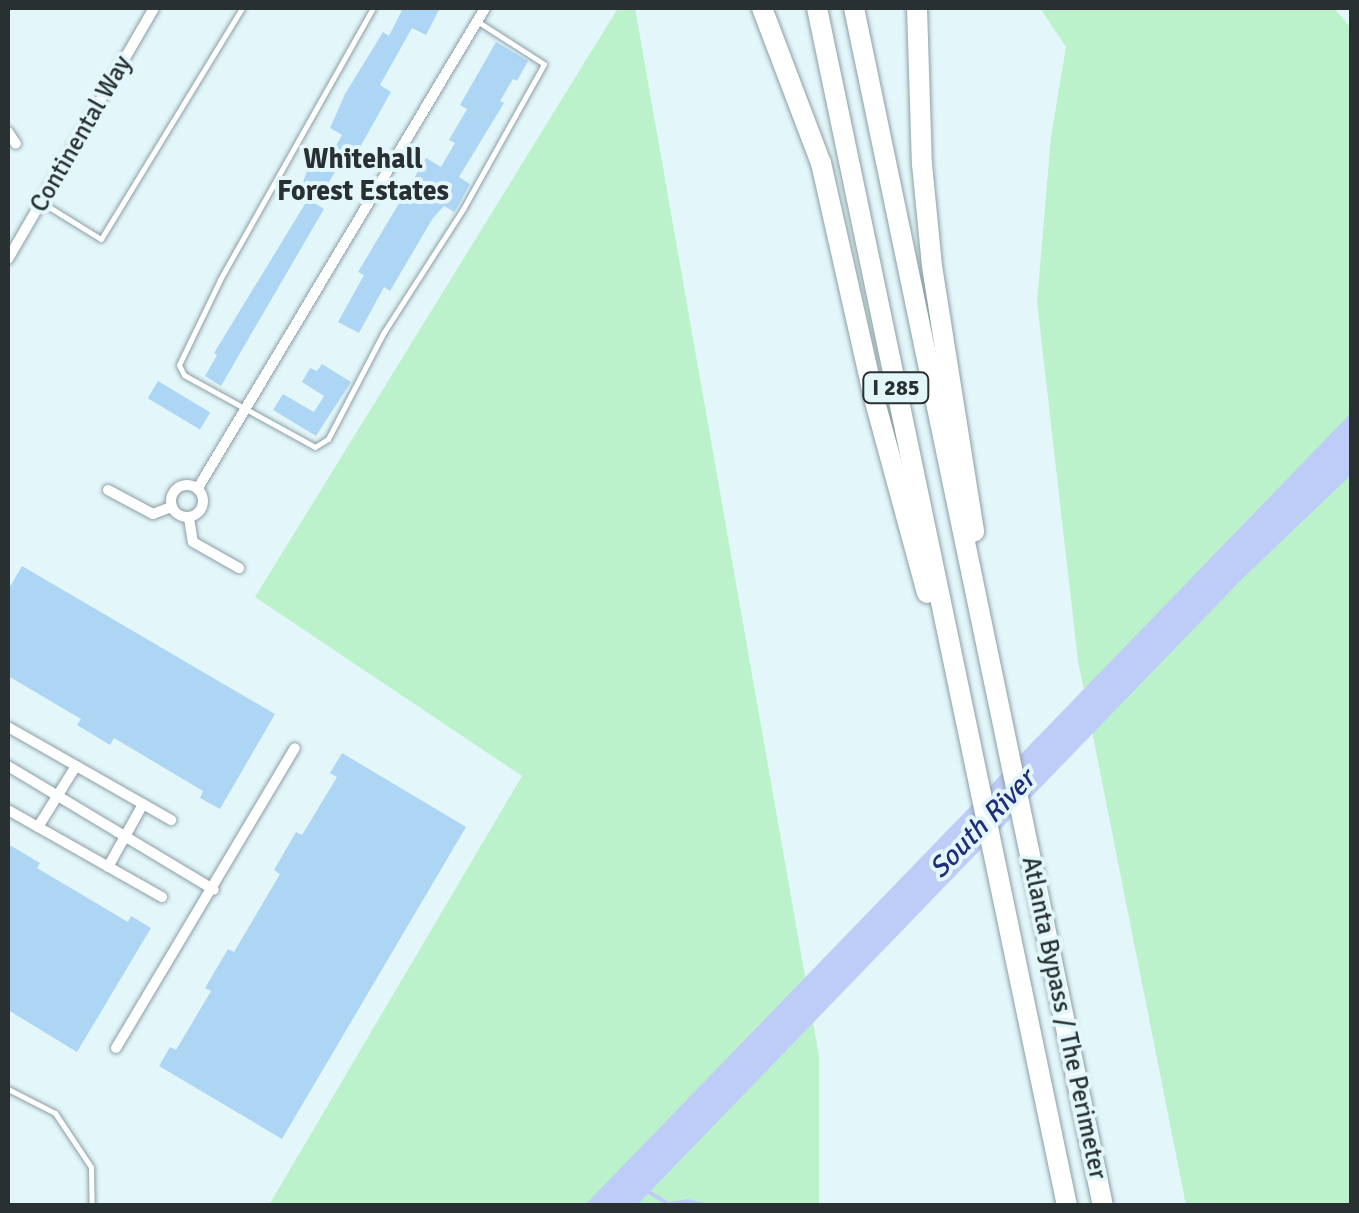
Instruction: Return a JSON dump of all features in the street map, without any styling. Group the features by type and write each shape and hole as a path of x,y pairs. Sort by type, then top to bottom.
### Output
{"highway":[{"path":"762,8 821,164 874,398 975,768"},
{"name":"Atlanta Bypass / The Perimeter","path":"817,8 1067,1206"},
{"name":"Atlanta Bypass / The Perimeter","path":"854,8 978,588 1103,1206"},
{"path":"917,8 922,164 932,266 972,498 978,588"}],"street":[{"name":"Continental Way","path":"8,260 154,8"},
{"path":"198,488 485,8"},
{"path":"8,132 16,144"},
{"path":"172,507 178,488 198,488"},
{"path":"172,507 178,516 189,518 202,509 203,498 198,488"},
{"path":"108,490 153,514 172,507"},
{"path":"189,518 193,542 239,568"},
{"path":"8,727 171,820"},
{"path":"116,1048 296,748"},
{"path":"8,766 214,890"},
{"path":"38,827 76,766"},
{"path":"108,867 144,804"},
{"path":"8,810 162,896"}],"lane":[{"path":"41,202 102,239 242,8"},
{"path":"373,8 220,280 179,365 184,376 315,447 328,440 384,332 464,210 544,64 477,22"},
{"path":"8,1089 55,1112 91,1166 92,1206"}],"green space":[{"path":"618,8 635,8 819,1056 819,1205 269,1205 522,776 255,597"},
{"path":"1040,8 1334,8 1351,28 1351,1205 1186,1205 1078,661 1037,302 1051,136 1066,47"}],"water":[{"name":"South River","path":"1351,413 1351,475 1242,579 637,1205 584,1206"}],"building":[{"path":"403,8 440,8 426,35 412,28 380,85 391,92 355,156 347,151 321,196 302,185 307,171 321,147 332,153 342,135 330,128 345,94 383,32 389,36"},
{"path":"496,42 528,61 517,81 513,79 500,101 504,103 459,177 470,184 458,206 454,212 444,206 433,218 390,291 384,287 359,333 338,322 364,275 358,272 426,158 441,167 455,143 449,140 467,109 460,105"},
{"path":"308,199 324,209 221,386 205,376 217,355 214,353"},
{"path":"322,364 351,382 316,436 273,410 283,394 314,412 324,396 302,382 310,368 317,371"},
{"path":"158,381 210,412 200,430 148,398"},
{"path":"22,566 275,714 220,809 200,798 203,791 114,738 110,745 77,725 81,719 8,676 8,590"},
{"path":"342,753 466,827 282,1139 159,1066 170,1047 176,1050 211,991 205,988 228,949 234,952 280,874 274,870 296,832 302,835 337,777 330,773"},
{"path":"8,844 40,863 37,868 128,922 131,916 151,928 77,1052 8,1010"}],"waterway":[{"path":"647,1191 669,1204 687,1201 708,1206"}],"district":[{"name":"Whitehall Forest Estates","path":"363,175"}]}
